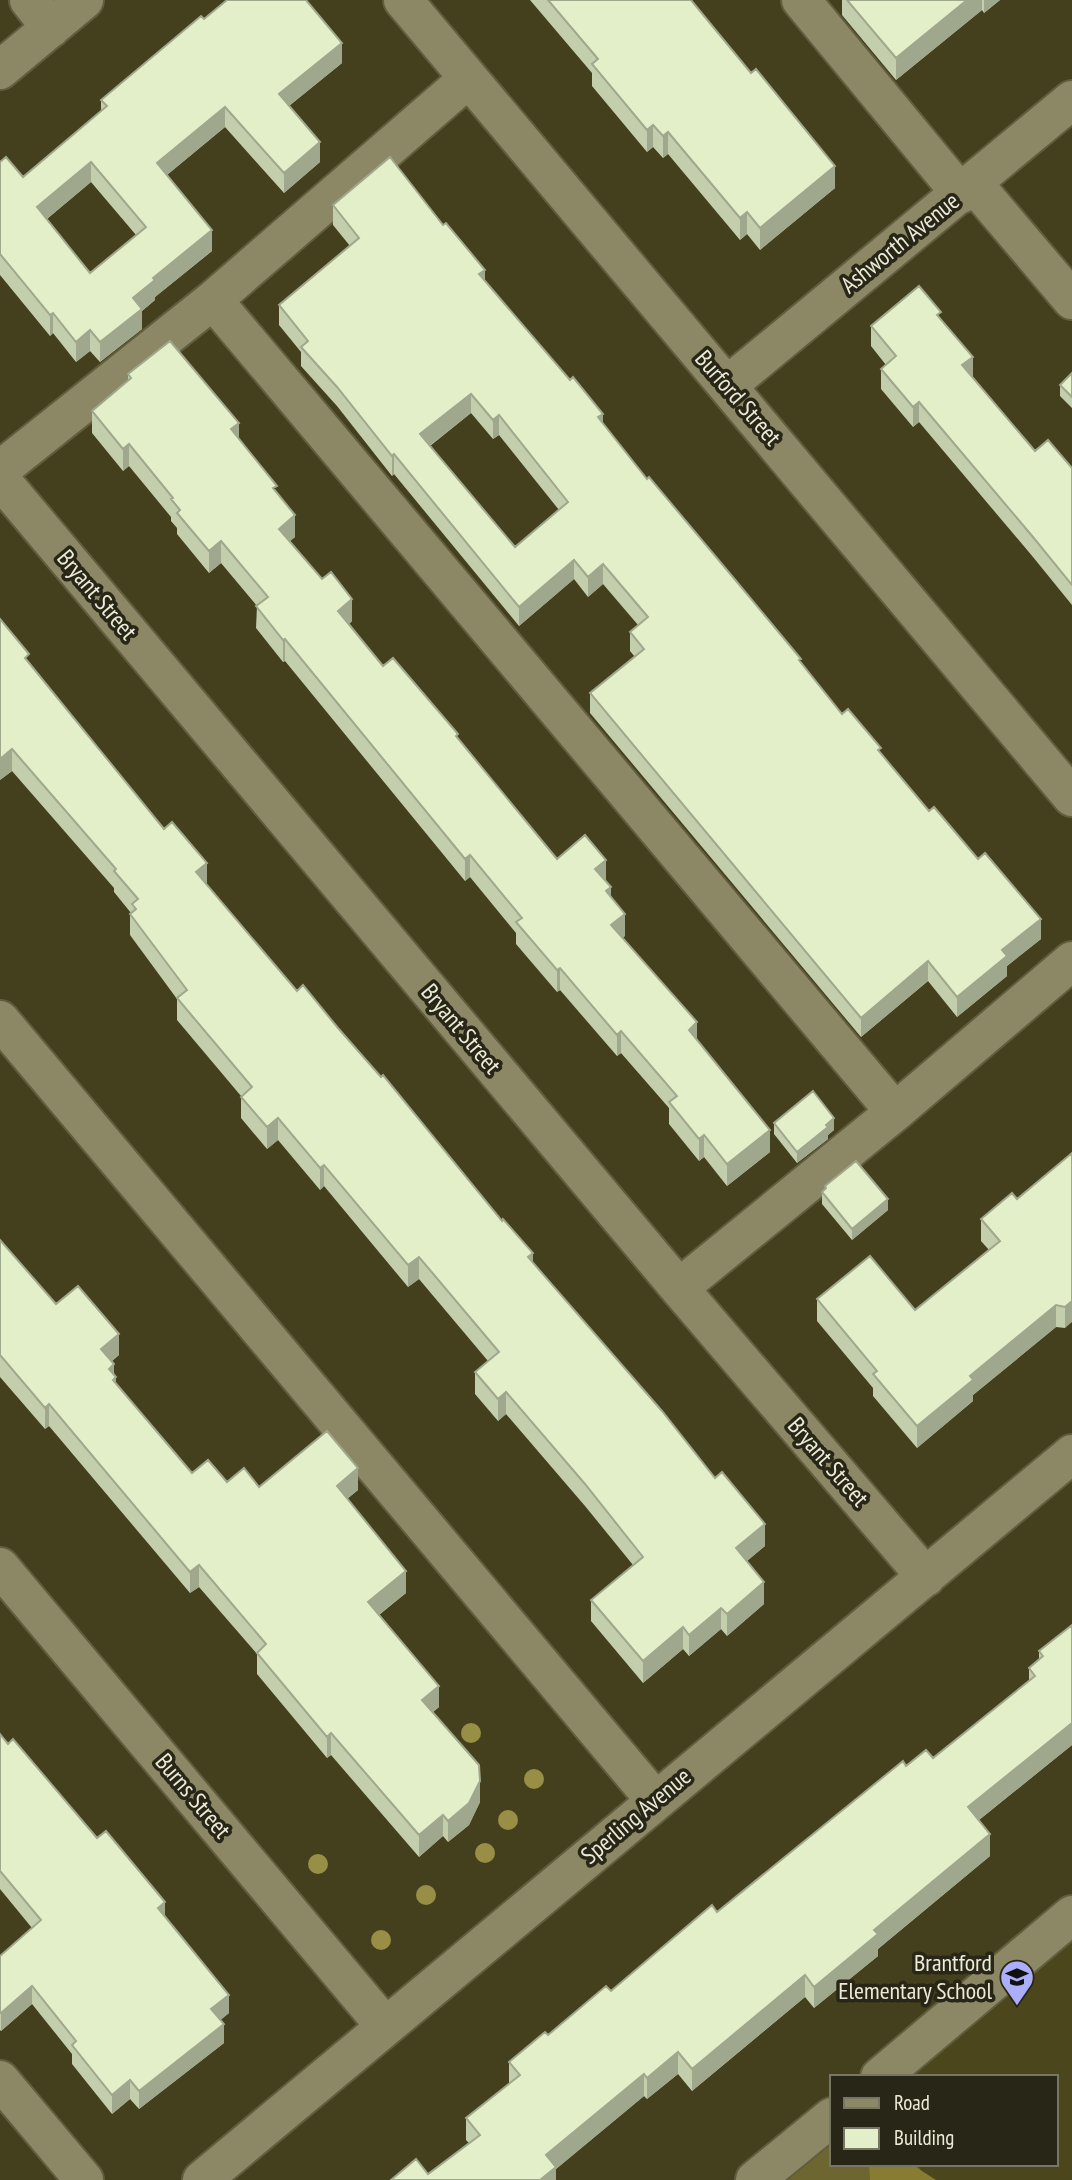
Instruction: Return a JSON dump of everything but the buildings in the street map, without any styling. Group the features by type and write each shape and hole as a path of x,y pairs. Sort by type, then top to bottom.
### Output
{"street":[{"path":"0,70 40,14 84,0"},
{"name":"Burford Street","path":"403,0 1072,797"},
{"path":"801,0 967,188 1072,300"},
{"path":"0,470 213,300 468,79"},
{"name":"Ashworth Avenue","path":"727,385 1072,100"},
{"path":"213,300 895,1112"},
{"name":"Bryant Street","path":"0,479 679,1288 926,1577"},
{"path":"679,1288 895,1112 1072,961"},
{"path":"0,1020 655,1800"},
{"name":"Sperling Avenue","path":"202,2180 1072,1454"},
{"name":"Burns Street","path":"0,1567 385,2026"},
{"path":"882,2075 1072,1915"},
{"path":"0,2080 84,2180"},
{"path":"755,2180 830,2118"}],"shaded area":[{"name":"Brantford Elementary School","path":"1072,1915 1072,2180 929,2180 918,2166 1058,2166 1058,2075 882,2075"},
{"path":"830,2119 830,2166 918,2166 929,2180 755,2180"},
{"path":"869,2166 914,2166 936,2180 870,2180"}],"place":[{"name":"Brantford Elementary School","path":"1017,2007"}]}
